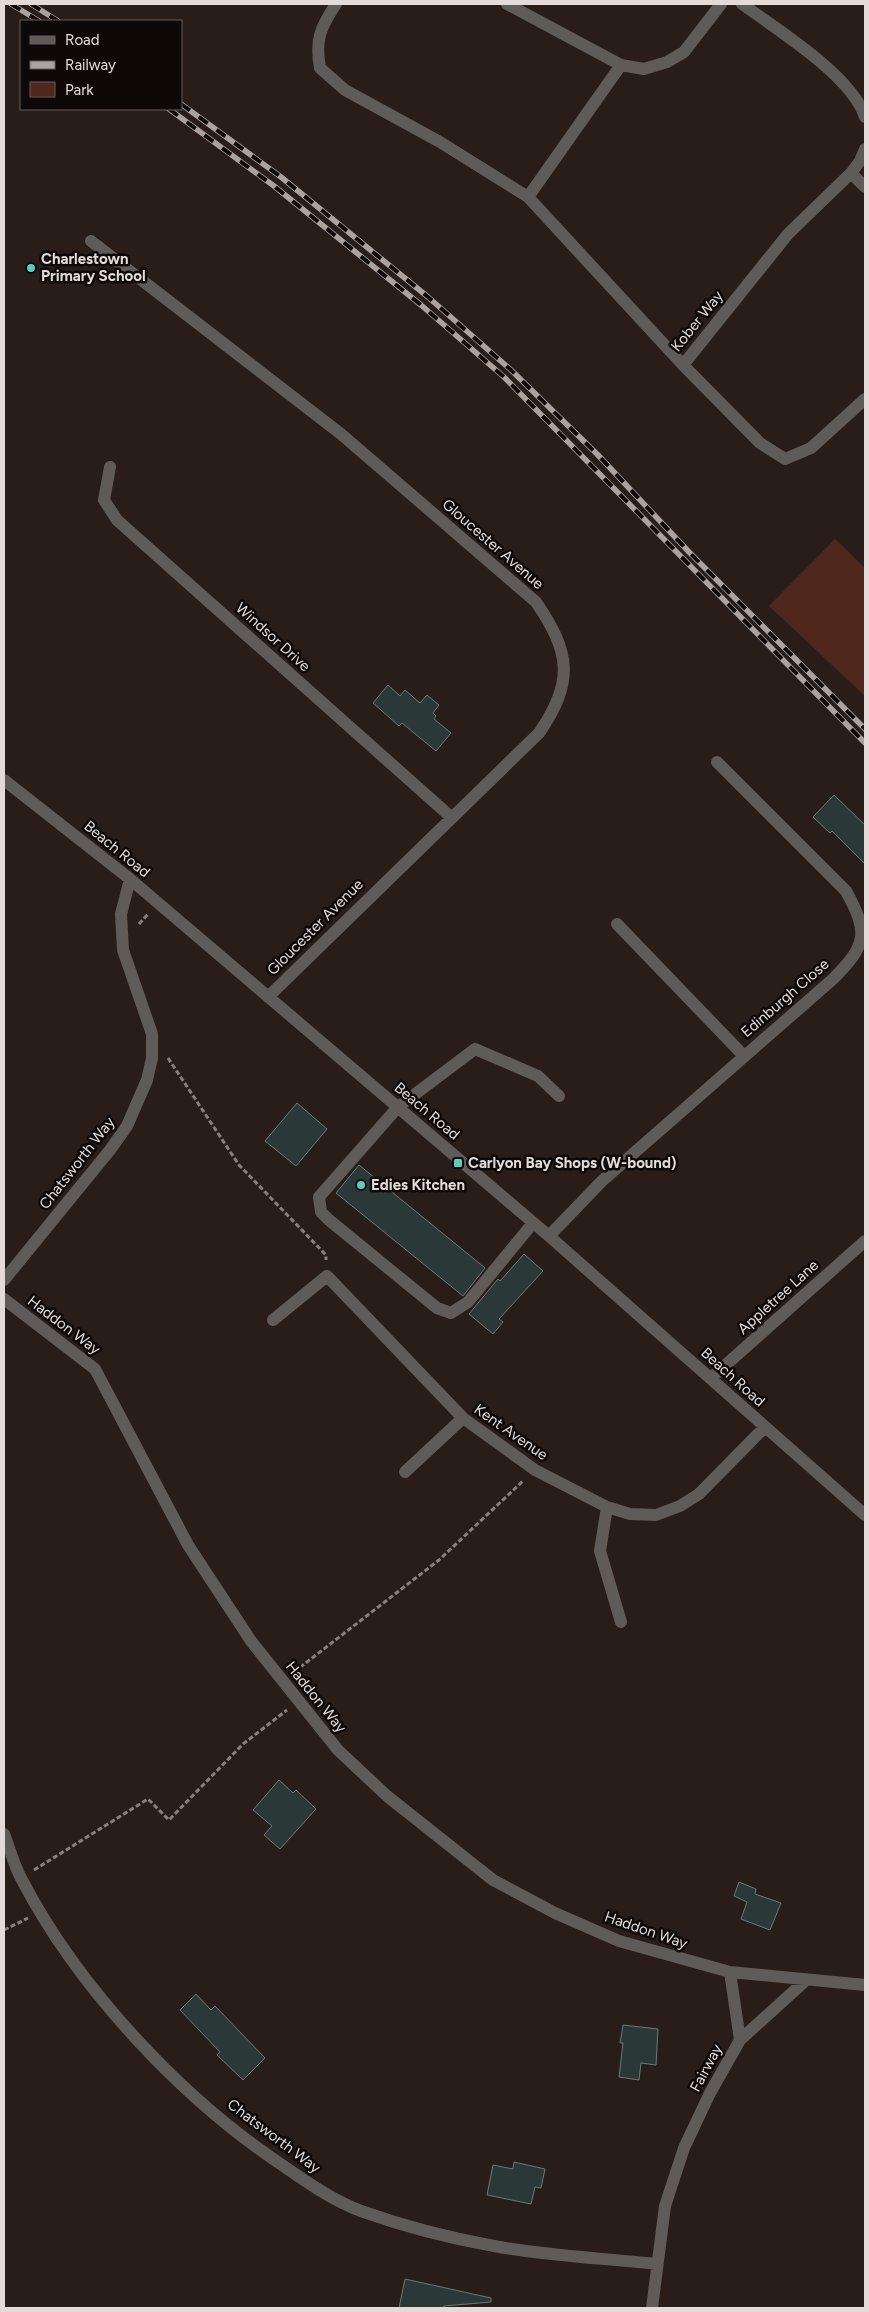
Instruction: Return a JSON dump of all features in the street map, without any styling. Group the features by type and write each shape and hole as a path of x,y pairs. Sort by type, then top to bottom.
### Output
{"street":[{"name":"Kober Way","path":"336,4 324,22 316,48 320,68 345,90 440,142 528,197 683,365 788,234 851,173 860,161 865,149"},
{"path":"507,4 621,65 644,69 667,62 684,52 721,4"},
{"path":"742,4 793,40 846,86 863,102 865,117"},
{"path":"528,197 621,65"},
{"path":"851,173 865,187"},
{"name":"Gloucester Avenue","path":"91,241 341,434 536,602 555,630 564,658 564,681 558,702 539,733 268,997"},
{"path":"683,365 760,443 785,459 811,448 865,399"},
{"name":"Windsor Drive","path":"110,467 104,500 117,520 451,817"},
{"name":"Edinburgh Close","path":"549,1236 602,1181 852,959 864,939 860,914 846,891 717,762"},
{"name":"Beach Road","path":"4,780 130,879 398,1107 549,1236 711,1378 764,1428 865,1515"},
{"name":"Chatsworth Way","path":"4,1280 110,1150 127,1126 147,1080 152,1058 152,1034 123,950 121,914 130,879"},
{"path":"617,924 744,1056"},
{"path":"533,1223 468,1302 451,1313 437,1308 329,1220 321,1212 319,1197 398,1107 475,1049 538,1076 559,1096"},
{"name":"Appletree Lane","path":"711,1378 865,1240"},
{"path":"273,1320 327,1276"},
{"name":"Kent Avenue","path":"327,1276 463,1418 535,1470 607,1507 630,1514 656,1515 680,1506 698,1494 764,1428"},
{"name":"Haddon Way","path":"4,1299 95,1369 188,1545 251,1641 338,1750 387,1796 493,1880 555,1913 619,1941 730,1972"},
{"path":"405,1472 463,1418"},
{"path":"607,1507 600,1552 621,1622"},
{"name":"Chatsworth Way","path":"4,1834 20,1878 78,1970 124,2024 166,2068 262,2152 314,2186 359,2210 428,2230 495,2246 656,2264"},
{"path":"730,1972 805,1981 865,1985"},
{"name":"Fairway","path":"652,2308 656,2264 665,2206 684,2148 710,2093 740,2040 730,1972"},
{"path":"740,2040 805,1981"}],"path":[{"path":"152,1034 239,1165 326,1255 327,1276"},
{"path":"282,1682 439,1560 535,1470"},
{"path":"20,1878 148,1799 169,1820 243,1744 298,1702"},
{"path":"4,1930 40,1912"}],"green space":[{"path":"835,539 865,568 865,696 769,606"}],"building":[{"path":"388,685 400,696 405,690 420,703 427,695 439,705 433,713 436,716 434,719 451,733 436,751 402,723 399,726 373,703"},
{"path":"834,795 865,825 865,864 832,831 830,833 813,817"},
{"path":"297,1103 327,1129 296,1166 265,1141"},
{"path":"359,1165 485,1268 463,1296 336,1193"},
{"path":"524,1254 543,1271 499,1319 503,1322 493,1334 469,1314 498,1279 500,1281"},
{"path":"279,1780 293,1793 296,1790 316,1809 280,1849 264,1835 272,1826 253,1810"},
{"path":"739,1882 756,1889 755,1894 781,1903 770,1930 741,1919 747,1902 734,1896"},
{"path":"196,1994 211,2010 215,2006 265,2058 243,2080 217,2055 220,2052 180,2010"},
{"path":"623,2025 658,2029 656,2065 641,2063 639,2080 619,2077 623,2043 620,2043"},
{"path":"514,2162 545,2169 541,2188 535,2187 531,2204 487,2195 493,2165 513,2169"},
{"path":"405,2279 491,2298 491,2302 444,2306 443,2308 399,2308"}],"railway":[{"path":"11,4 37,20"},
{"path":"31,4 56,20"},
{"path":"182,105 281,177 428,297 511,370 597,454 689,552 865,729"},
{"path":"170,110 274,186 421,305 504,377 865,743"}],"place":[{"name":"Charlestown Primary School","path":"31,268"},
{"name":"Carlyon Bay Shops (W-bound)","path":"458,1163"},
{"name":"Edies Kitchen","path":"361,1185"}]}
